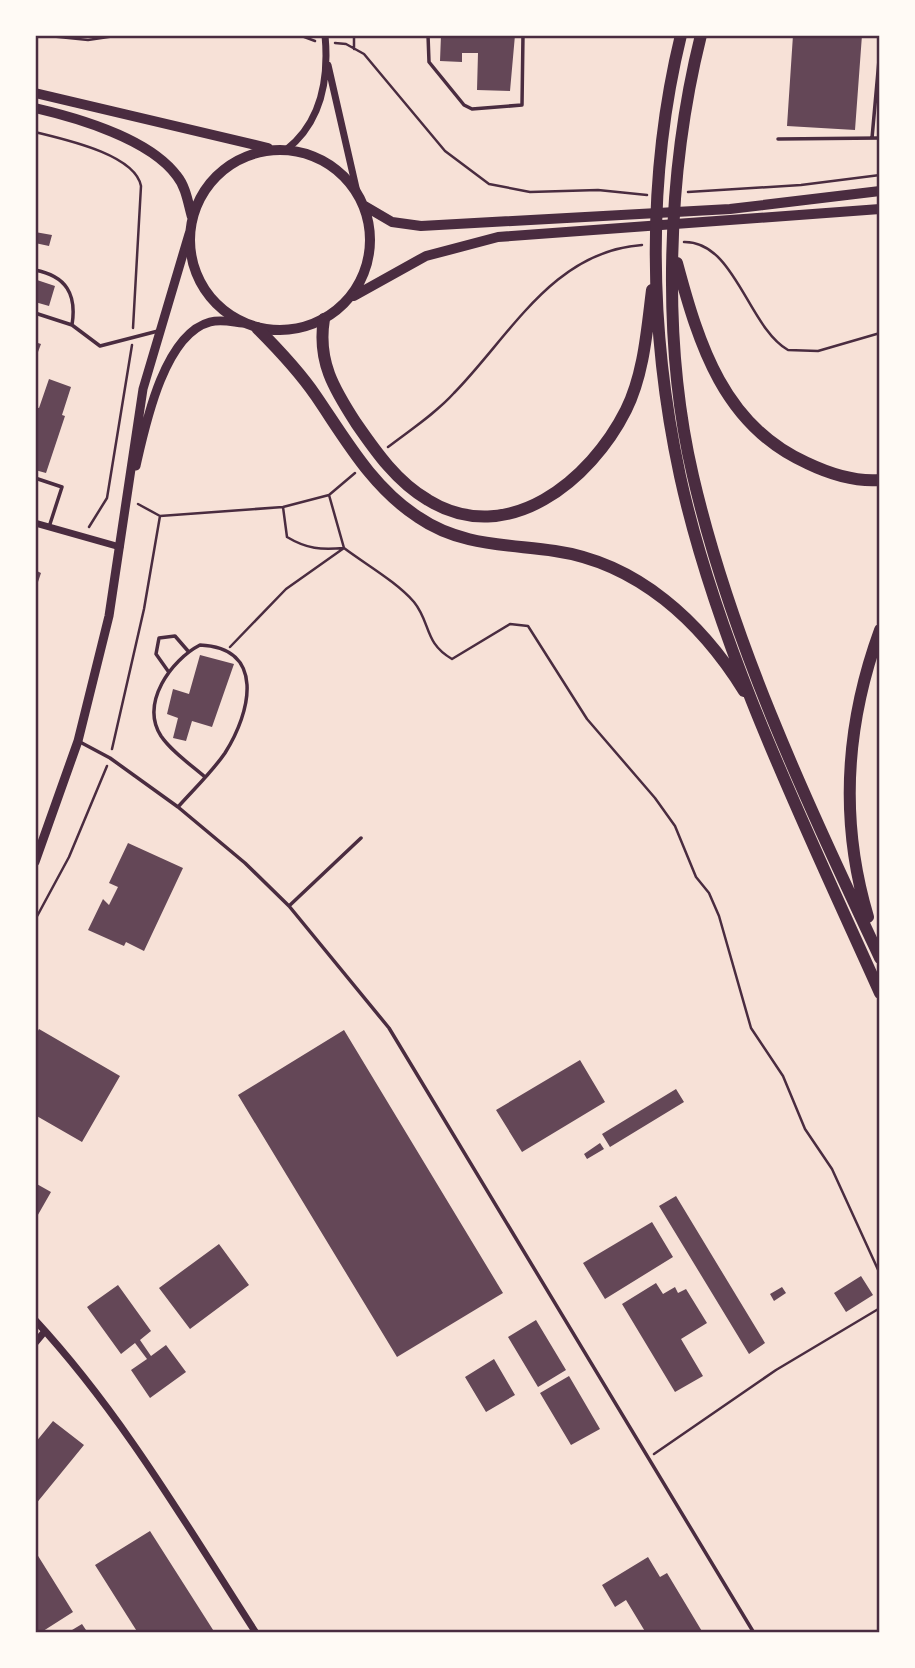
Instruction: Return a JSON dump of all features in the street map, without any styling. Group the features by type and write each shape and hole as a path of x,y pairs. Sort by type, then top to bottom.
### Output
{"highway":[{"path":"681,35 657,189 656,266 664,373 680,476 713,590 760,717 880,993"},
{"path":"701,35 688,96 675,248 673,318 677,383 692,473 723,586 797,776 880,958"},
{"path":"675,248 707,360 720,385 746,419 773,444 814,467 834,475 880,480"},
{"path":"324,319 322,353 329,378 359,428 393,472 430,502 455,511 486,515 515,513 540,503 575,479 606,445 618,426 628,408 639,370 656,266"},
{"path":"257,328 294,367 368,471 401,506 436,528 472,542 578,555 601,562 650,587 702,636 737,679 760,717"},
{"path":"880,630 857,708 849,756 849,804 863,898 880,958"}],"main road":[{"path":"35,93 319,158 340,173 357,192 363,205 370,244 368,264 349,299"},
{"path":"35,108 96,127 151,154 177,176 187,195 192,218"},
{"path":"280,150 242,158 216,176 201,195 189,234 192,265 198,280 217,305 243,323 257,328 292,330 324,319 349,299 405,265 426,256 498,237 880,209"},
{"path":"363,205 392,222 421,226 730,209 880,191"}],"street":[{"path":"326,38 328,65 357,192"},
{"path":"280,150 313,120 328,65"},
{"path":"35,862 78,741 109,616 143,388 189,234"},
{"path":"127,502 148,416 163,375 179,346 191,333 211,321 243,323"},
{"path":"35,523 121,547"},
{"path":"35,1320 145,1462 256,1633"},
{"path":"35,1343 45,1331"}],"lane":[{"path":"428,35 429,62 459,100 472,109 522,106 523,35"},
{"path":"872,138 880,49"},
{"path":"778,139 880,138"},
{"path":"35,270 53,274 67,285 74,306 72,325"},
{"path":"35,313 72,325 100,346 133,340 150,332 160,331"},
{"path":"35,478 62,486 48,528"},
{"path":"168,671 156,654 159,638 176,636 189,651"},
{"path":"178,807 205,776 230,745 245,708 245,670 238,658 228,649 200,645 189,651 168,671 155,704 160,734 205,776"},
{"path":"78,741 110,758 178,807 245,863 289,906 389,1028 754,1633"},
{"path":"289,906 361,838"}],"path":[{"path":"39,35 88,40 122,35"},
{"path":"88,40 91,35"},
{"path":"299,35 310,41 326,38 346,44 364,54 445,150 489,184 530,192 657,189"},
{"path":"354,35 355,49"},
{"path":"35,132 100,151 133,172 140,181 133,340 107,498 89,524 86,538"},
{"path":"680,188 801,185 880,175"},
{"path":"675,248 700,244 724,263 765,329 788,351 818,351 880,333"},
{"path":"385,450 456,393 530,305 564,274 605,253 647,245"},
{"path":"127,502 143,505 160,516 284,507 329,495 357,471"},
{"path":"329,495 344,548 414,602 433,644 453,659 509,624 528,626 558,669 570,696 604,743 655,798 675,826 696,877 709,893 719,916 751,1027 783,1076 805,1129 832,1169 880,1274"},
{"path":"284,507 287,537 303,546 321,550 344,548"},
{"path":"35,920 69,857 110,758 144,609 160,516"},
{"path":"228,649 286,589 344,548"},
{"path":"648,1459 776,1370 880,1308"}],"building":[{"path":"441,35 515,35 510,91 477,90 478,53 462,53 462,62 440,61"},
{"path":"793,35 862,35 855,130 787,126"},
{"path":"35,232 52,235 49,246 35,243"},
{"path":"37,280 55,286 49,306 35,302"},
{"path":"35,342 41,344 35,360"},
{"path":"49,379 71,387 62,415 65,416 46,473 35,470 35,407 39,408"},
{"path":"35,570 41,573 35,591"},
{"path":"200,655 234,664 212,727 192,721 186,741 173,738 178,718 167,714 173,689 189,694"},
{"path":"128,843 183,868 144,951 126,942 124,946 88,930 103,899 109,905 118,887 109,883"},
{"path":"39,1029 120,1076 82,1142 35,1115 35,1036"},
{"path":"344,1030 503,1293 397,1357 238,1095"},
{"path":"580,1060 605,1102 522,1152 496,1110"},
{"path":"676,1089 684,1102 610,1147 602,1134"},
{"path":"600,1143 604,1149 587,1159 584,1154"},
{"path":"35,1183 51,1192 35,1220"},
{"path":"676,1196 765,1343 749,1354 659,1206"},
{"path":"652,1222 673,1257 605,1299 583,1263"},
{"path":"219,1244 249,1285 190,1329 159,1288"},
{"path":"861,1276 873,1295 846,1312 834,1293"},
{"path":"656,1283 663,1294 675,1287 678,1293 686,1289 707,1323 681,1339 703,1376 675,1392 622,1304"},
{"path":"118,1285 151,1331 140,1340 151,1356 166,1345 186,1372 150,1398 131,1370 147,1359 135,1343 121,1354 87,1307"},
{"path":"782,1287 786,1293 774,1301 770,1294"},
{"path":"536,1320 566,1370 538,1387 508,1337"},
{"path":"494,1359 515,1395 486,1412 465,1377"},
{"path":"569,1376 600,1429 571,1445 540,1393"},
{"path":"53,1421 84,1445 35,1505 35,1443"},
{"path":"150,1531 215,1633 138,1633 95,1565"},
{"path":"35,1551 73,1612 40,1633 35,1633"},
{"path":"648,1557 660,1577 667,1573 703,1633 646,1633 626,1600 615,1607 602,1585"},
{"path":"82,1624 88,1633 67,1633"}]}
